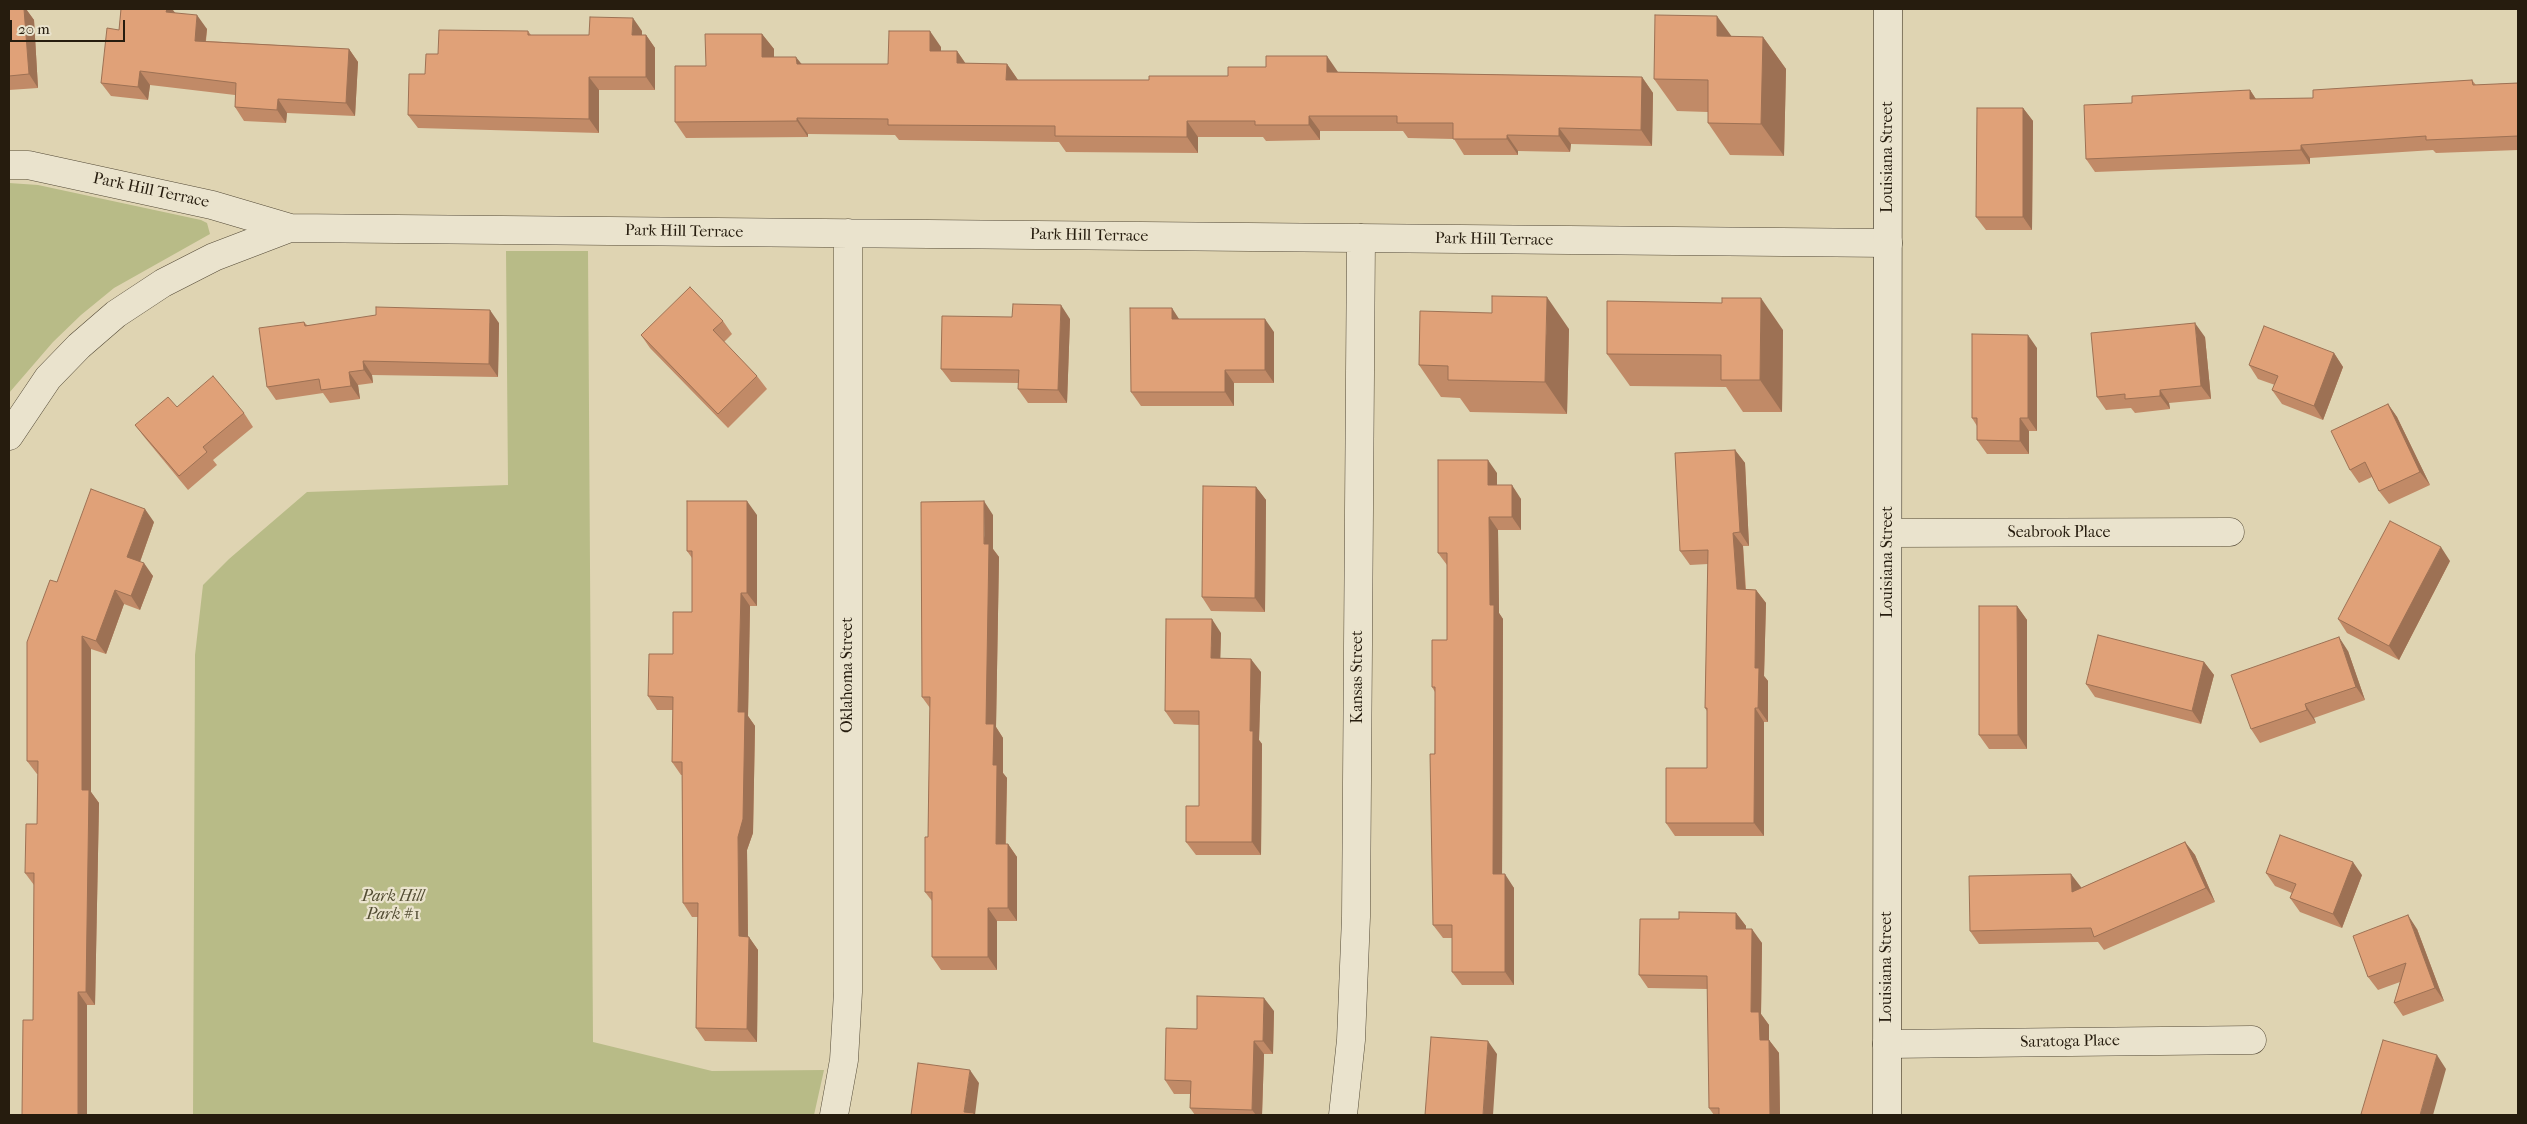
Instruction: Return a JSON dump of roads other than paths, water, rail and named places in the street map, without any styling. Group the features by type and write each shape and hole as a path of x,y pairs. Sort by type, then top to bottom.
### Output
{"street":[{"name":"Louisiana Street","path":"1887,1115 1888,9"},
{"name":"Park Hill Terrace","path":"9,165 28,165 212,204 290,228 1888,243"},
{"name":"Park Hill Terrace","path":"14,428 48,378 79,346 116,314 163,283 214,257 290,228"},
{"name":"Oklahoma Street","path":"834,1115 844,1060 848,992 848,233"},
{"name":"Kansas Street","path":"1343,1115 1351,1040 1356,917 1361,238"},
{"name":"Seabrook Place","path":"1888,533 2230,532"},
{"name":"Saratoga Place","path":"1887,1044 2252,1040"}],"park label":[{"name":"Park Hill Park #1","path":"393,906"}]}
